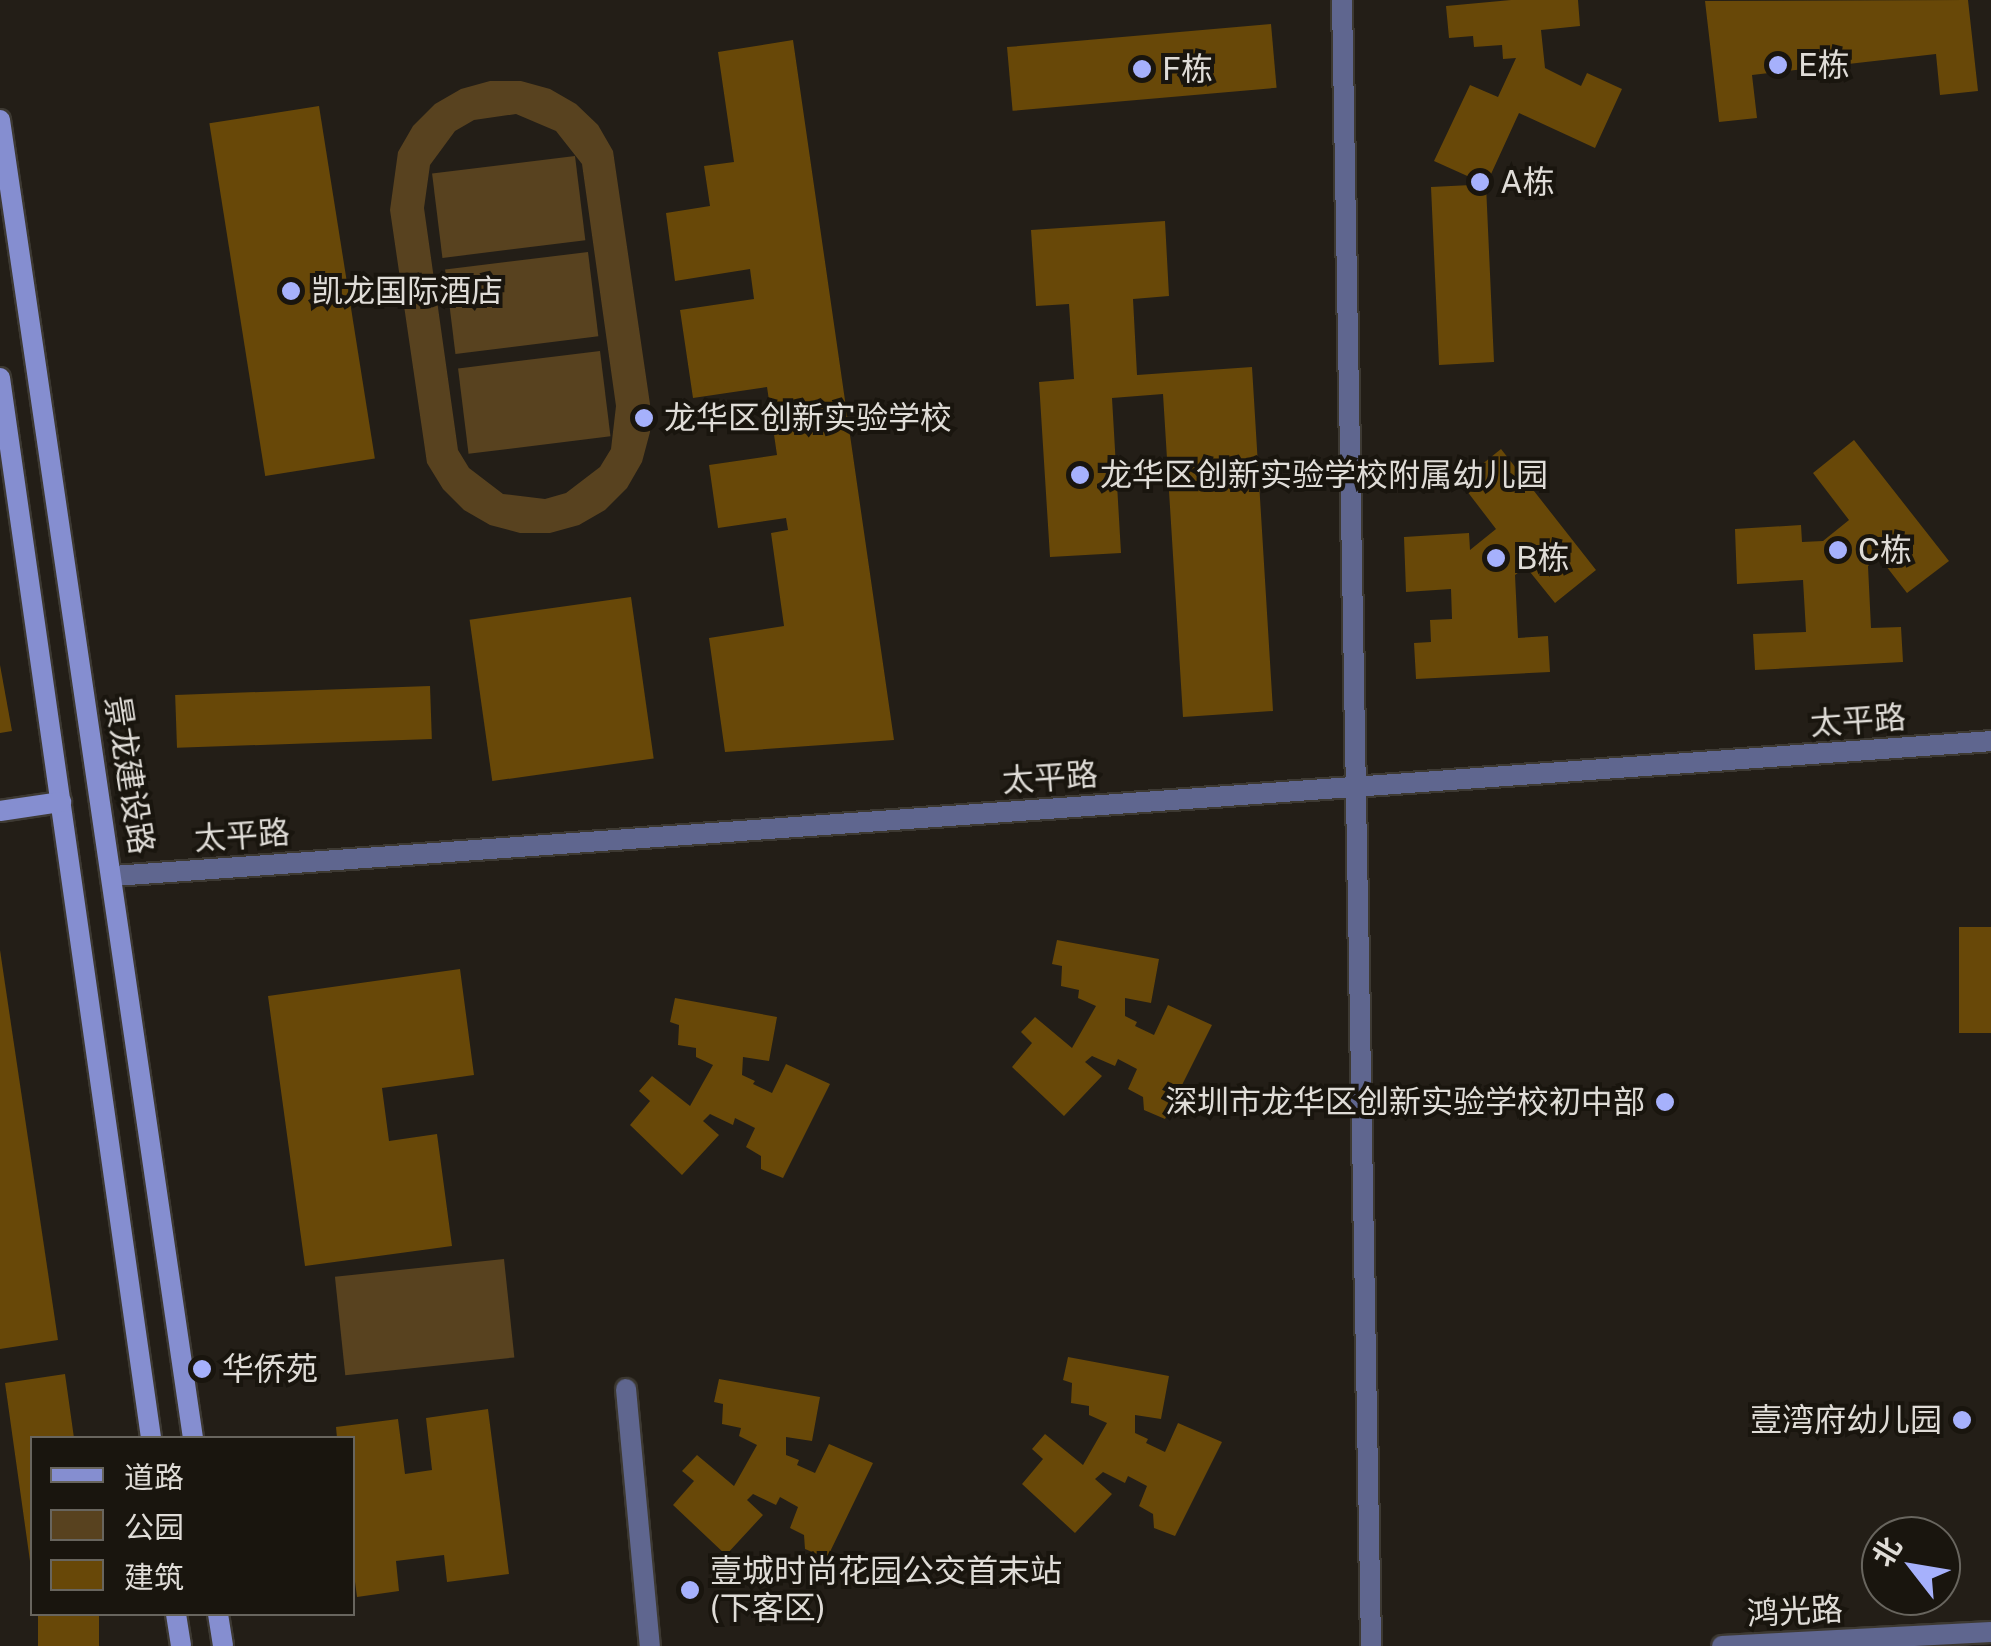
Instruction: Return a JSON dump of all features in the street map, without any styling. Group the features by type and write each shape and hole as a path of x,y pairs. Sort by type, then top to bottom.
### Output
{"main road":[{"name":"景龙建设路","path":"0,120 114,876 193,1436"},
{"path":"0,378 151,1436"},
{"path":"0,811 60,802"},
{"path":"176,1616 181,1646"},
{"path":"218,1616 223,1646"}],"street":[{"path":"1342,0 1371,1646"},
{"name":"太平路","path":"114,876 1991,742"},
{"path":"626,1388 650,1646"},
{"name":"鸿光路","path":"1722,1646 1991,1632"}],"green space":[{"path":"490,81 521,81 550,89 576,104 598,125 613,151 650,404 650,432 642,462 627,488 605,510 579,525 550,533 520,533 490,525 464,510 443,489 427,463 390,210 398,152 413,126 435,104 461,89","holes":["516,114 556,131 582,164 616,406 611,449 600,467 566,493 545,499 503,494 469,468 458,450 424,208 430,165 455,131 474,120"]},
{"path":"575,156 585,240 442,258 432,174"},
{"path":"588,252 598,336 455,354 445,270"},
{"path":"600,351 610,436 469,454 458,368"},
{"path":"504,1259 514,1357 345,1375 335,1277"}],"building":[{"name":"A栋","path":"1511,0 1578,0 1580,26 1541,30 1545,68 1581,86 1587,73 1622,89 1595,148 1519,113 1486,185 1494,362 1439,365 1431,187 1471,185 1474,179 1434,161 1470,85 1498,97 1516,58 1503,59 1502,45 1474,47 1473,36 1449,38 1446,6"},
{"name":"E栋","path":"1968,0 1978,91 1940,95 1936,54 1752,75 1757,118 1719,122 1705,1"},
{"name":"F栋","path":"1271,24 1277,88 1013,111 1007,47"},
{"path":"793,40 894,740 725,752 709,638 784,626 771,533 788,530 786,518 718,528 709,465 777,455 767,387 693,398 680,310 754,299 750,269 675,281 666,213 710,206 704,166 734,162 718,52"},
{"path":"319,106 375,459 265,476 209,123"},
{"path":"1165,221 1169,296 1133,299 1137,375 1252,367 1273,711 1183,717 1163,394 1112,398 1121,553 1050,557 1039,382 1074,379 1069,304 1036,306 1031,230"},
{"name":"C栋","path":"1854,440 1949,561 1907,593 1879,557 1868,566 1871,628 1901,627 1903,662 1755,670 1753,634 1806,632 1803,580 1737,584 1735,529 1801,525 1802,542 1823,541 1849,520 1813,473"},
{"name":"B栋","path":"1501,449 1596,570 1555,603 1526,567 1515,575 1518,638 1548,636 1550,672 1416,679 1414,643 1431,642 1430,620 1452,619 1451,589 1406,592 1404,537 1469,533 1470,550 1496,529 1460,482"},
{"path":"631,597 654,758 492,781 470,620"},
{"path":"0,665 12,731 0,733"},
{"path":"430,686 432,739 177,748 175,695"},
{"path":"1959,927 1991,927 1991,1033 1959,1033"},
{"path":"1057,940 1159,959 1151,1003 1125,998 1125,1016 1137,1022 1135,1026 1154,1035 1168,1005 1212,1025 1165,1119 1144,1110 1143,1097 1128,1089 1137,1069 1118,1059 1115,1066 1092,1056 1085,1062 1102,1076 1064,1116 1012,1067 1032,1043 1021,1032 1035,1017 1072,1048 1096,1006 1078,998 1079,990 1061,986 1062,966 1052,964"},
{"path":"0,950 58,1340 0,1349"},
{"path":"460,969 474,1075 382,1088 389,1141 437,1134 452,1246 305,1266 268,996"},
{"path":"675,998 777,1017 769,1061 743,1057 742,1075 755,1081 753,1084 772,1093 786,1064 830,1084 783,1178 761,1169 761,1156 746,1147 755,1128 735,1118 733,1125 710,1114 703,1121 719,1135 682,1175 630,1125 650,1101 639,1091 652,1076 690,1106 713,1065 696,1057 696,1048 678,1045 679,1025 670,1022"},
{"path":"1068,1357 1169,1376 1161,1419 1135,1415 1135,1433 1148,1439 1146,1443 1165,1452 1178,1423 1222,1442 1175,1536 1154,1528 1153,1514 1139,1506 1147,1486 1128,1476 1125,1483 1103,1472 1095,1479 1112,1494 1075,1533 1022,1484 1043,1459 1032,1449 1045,1434 1083,1465 1107,1423 1089,1415 1089,1406 1071,1403 1072,1383 1063,1380"},
{"path":"65,1374 74,1436 30,1436 30,1561 5,1383"},
{"path":"719,1379 820,1397 812,1441 786,1437 786,1455 799,1460 797,1465 815,1473 829,1444 873,1463 827,1558 805,1549 804,1535 790,1528 798,1507 780,1497 776,1505 753,1494 747,1500 763,1515 726,1555 673,1505 694,1481 682,1471 697,1455 734,1486 757,1445 739,1436 741,1428 722,1424 723,1404 714,1402"},
{"path":"488,1409 509,1574 447,1582 444,1555 396,1561 399,1591 357,1597 355,1436 337,1436 336,1427 398,1419 405,1474 432,1470 426,1418"},
{"path":"38,1616 99,1616 99,1646 38,1646"}],"place":[{"name":"E栋","path":"1778,65"},
{"name":"F栋","path":"1142,69"},
{"name":"A栋","path":"1480,182"},
{"name":"凯龙国际酒店","path":"291,291"},
{"name":"龙华区创新实验学校","path":"644,418"},
{"name":"龙华区创新实验学校附属幼儿园","path":"1080,475"},
{"name":"C栋","path":"1838,550"},
{"name":"B栋","path":"1496,558"},
{"name":"深圳市龙华区创新实验学校初中部","path":"1665,1102"},
{"name":"华侨苑","path":"202,1369"},
{"name":"壹湾府幼儿园","path":"1962,1420"},
{"name":"壹城时尚花园公交首末站 (下客区)","path":"690,1590"}]}
